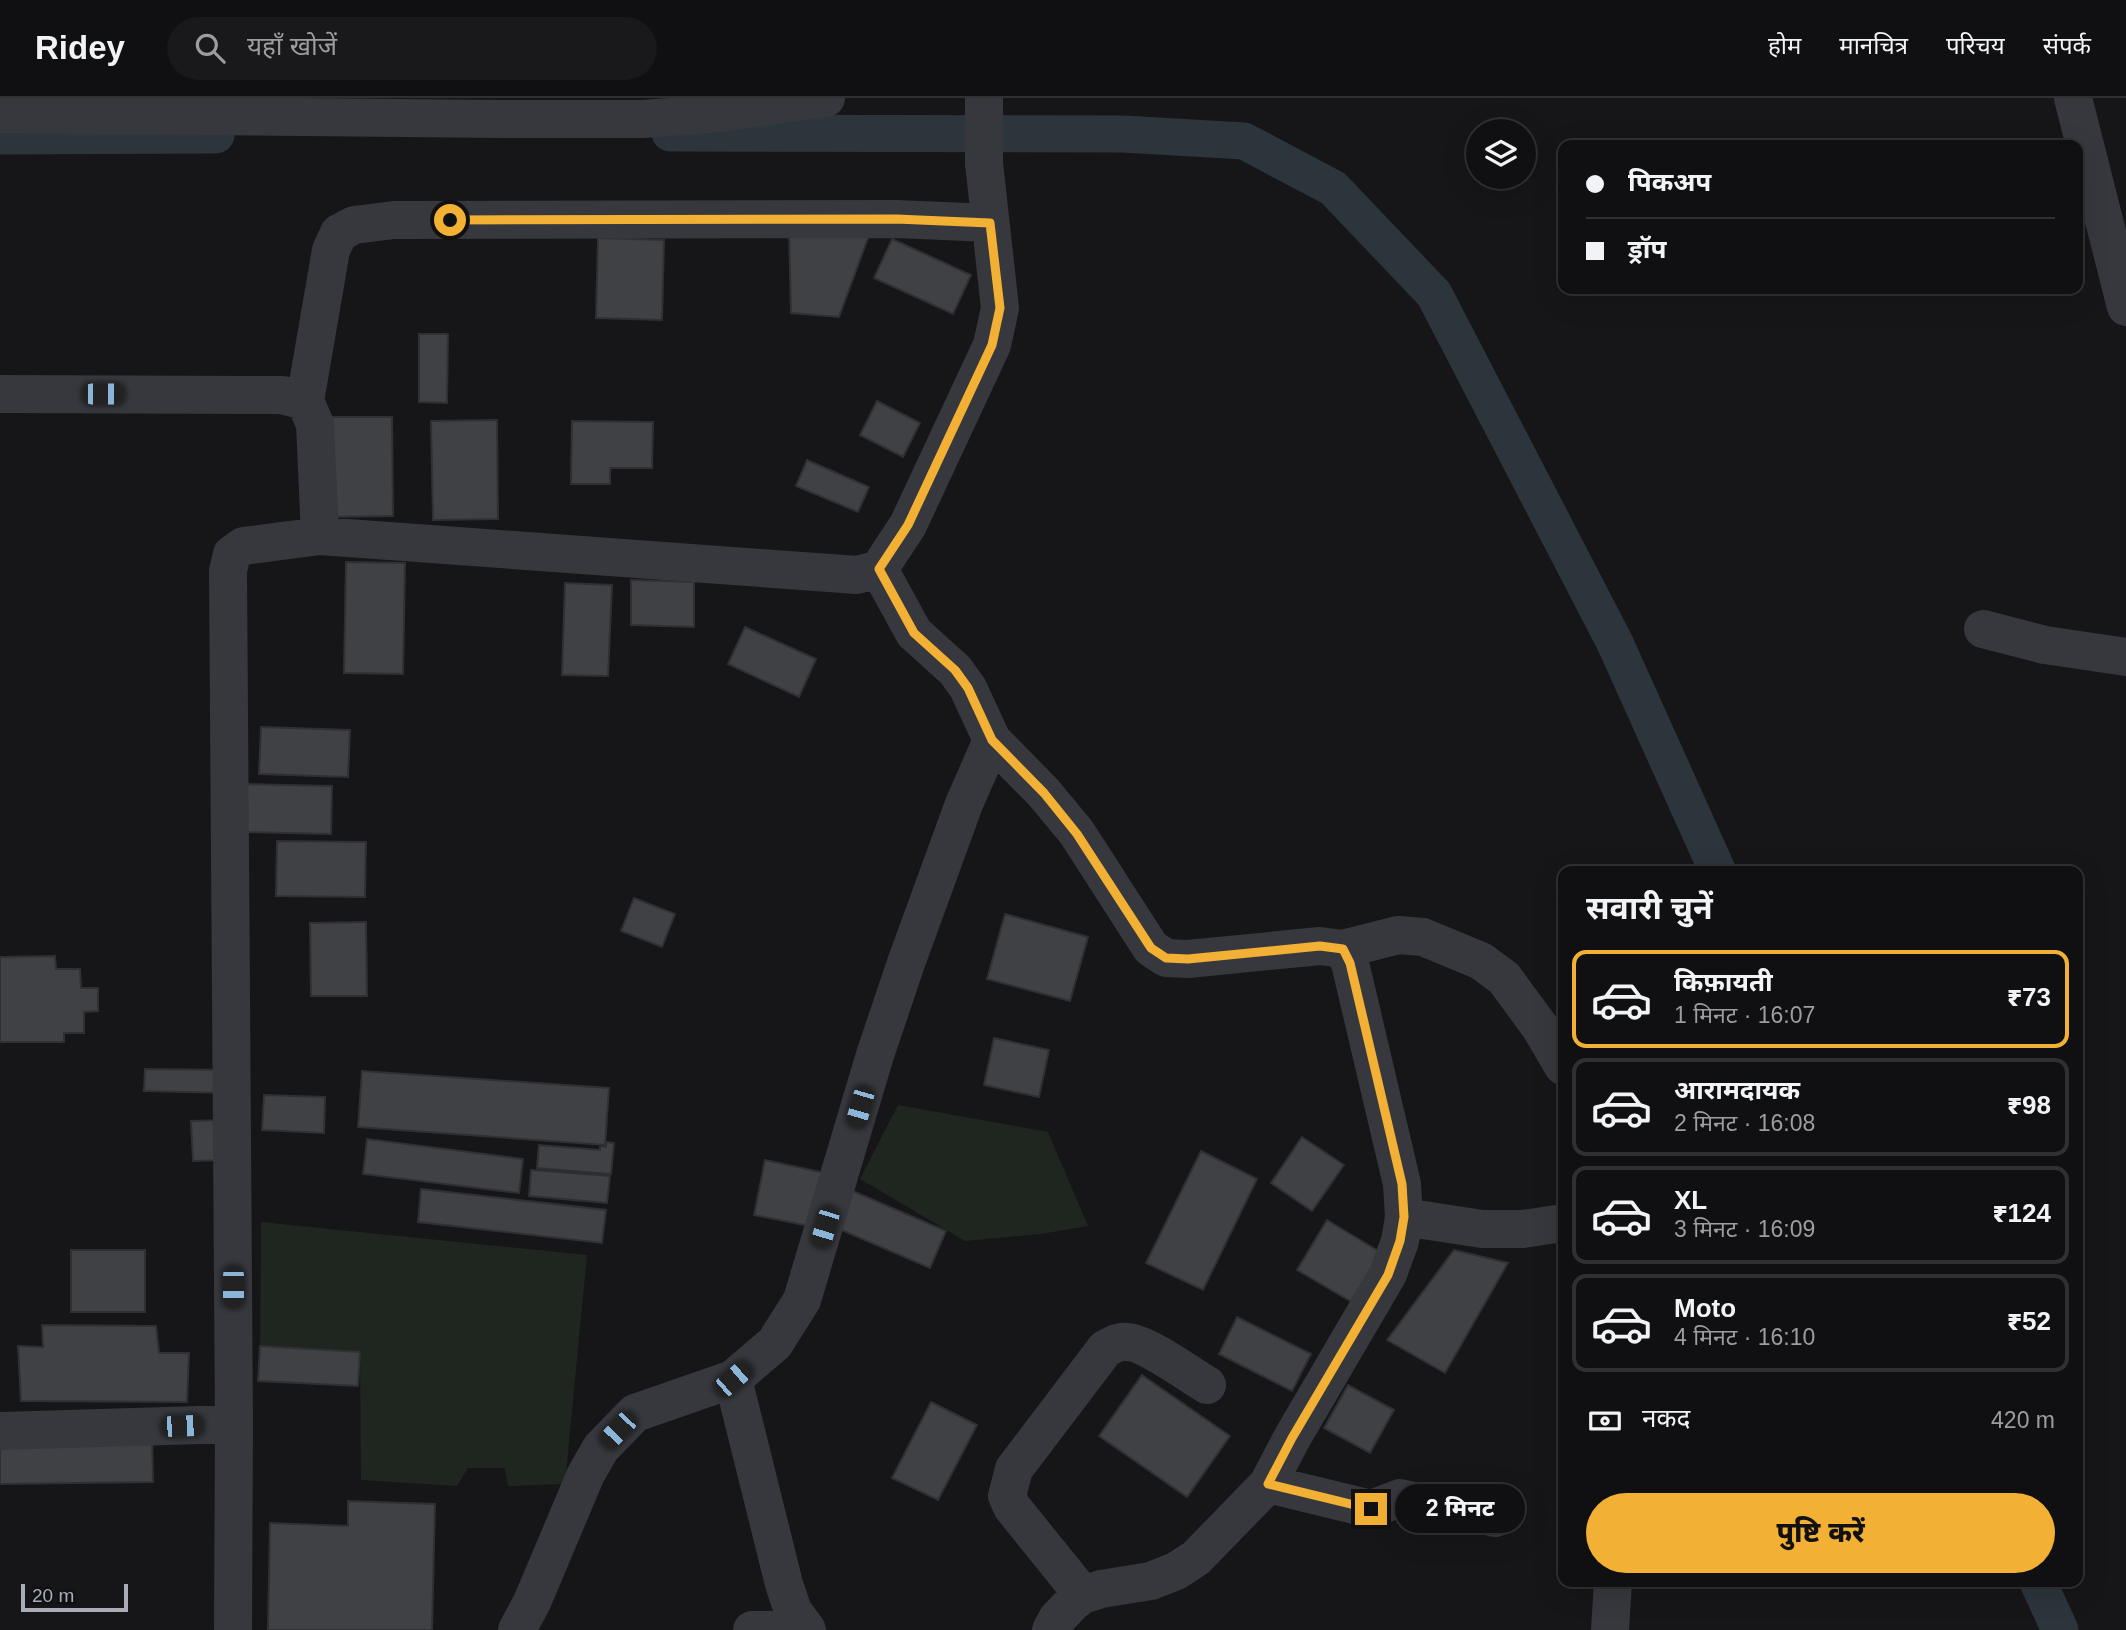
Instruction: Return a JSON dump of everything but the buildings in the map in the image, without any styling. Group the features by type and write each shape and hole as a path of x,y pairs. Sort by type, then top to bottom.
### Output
{"street":[{"path":"0,114 606,108 643,119 721,113 826,98"},
{"path":"233,1630 228,571 232,554 243,546 320,536 857,575 879,569 908,525 992,345 1000,308 984,163 984,98"},
{"path":"2073,98 2126,307"},
{"path":"320,536 315,424 305,401 331,250 340,233 354,225 394,220 896,219 990,223"},
{"path":"0,394 282,395 305,401"},
{"path":"879,569 914,633 955,670 968,688 992,740 1044,793 1077,834 1151,948 1166,958 1188,959 1320,946 1343,949 1398,935 1423,937 1480,961 1504,978 1540,1027 1558,1058"},
{"path":"1983,629 2045,645 2126,657"},
{"path":"517,1630 532,1602 586,1474 601,1448 635,1413 733,1379 775,1343 802,1300 901,975 964,804 992,740"},
{"path":"1051,1630 1057,1619 1083,1594 1151,1581 1176,1571 1196,1558 1268,1484 1388,1275 1400,1241 1404,1217 1402,1184 1350,963 1343,949"},
{"path":"1404,1217 1482,1229 1523,1229 1558,1224"},
{"path":"1083,1594 1012,1507 1007,1496 1014,1469 1105,1349 1116,1343 1129,1341 1145,1348 1207,1385"},
{"path":"733,1379 784,1584 793,1611 807,1630"},
{"path":"0,1431 234,1424"},
{"path":"1268,1484 1371,1509 1400,1499 1495,1518"},
{"path":"1610,1630 1613,1587"},
{"path":"752,1630 801,1630"}],"shaded area":[{"path":"898,1105 1048,1132 1088,1226 1041,1234 965,1241 860,1179"},
{"path":"261,1222 587,1255 565,1484 508,1486 505,1468 468,1468 457,1486 361,1480 360,1352 260,1346"}],"waterway":[{"path":"670,133 1123,134 1244,141 1333,188 1434,294 1615,643 1715,866"},
{"path":"0,136 216,135"},
{"path":"2040,1587 2060,1630"}],"route":[{"path":"450,220 896,219 990,223 1000,308 992,345 908,525 879,569 914,633 955,670 968,688 992,740 1044,793 1077,834 1151,948 1166,958 1188,959 1320,946 1343,949 1350,963 1402,1184 1404,1217 1400,1241 1388,1275 1268,1484 1371,1509"}]}
